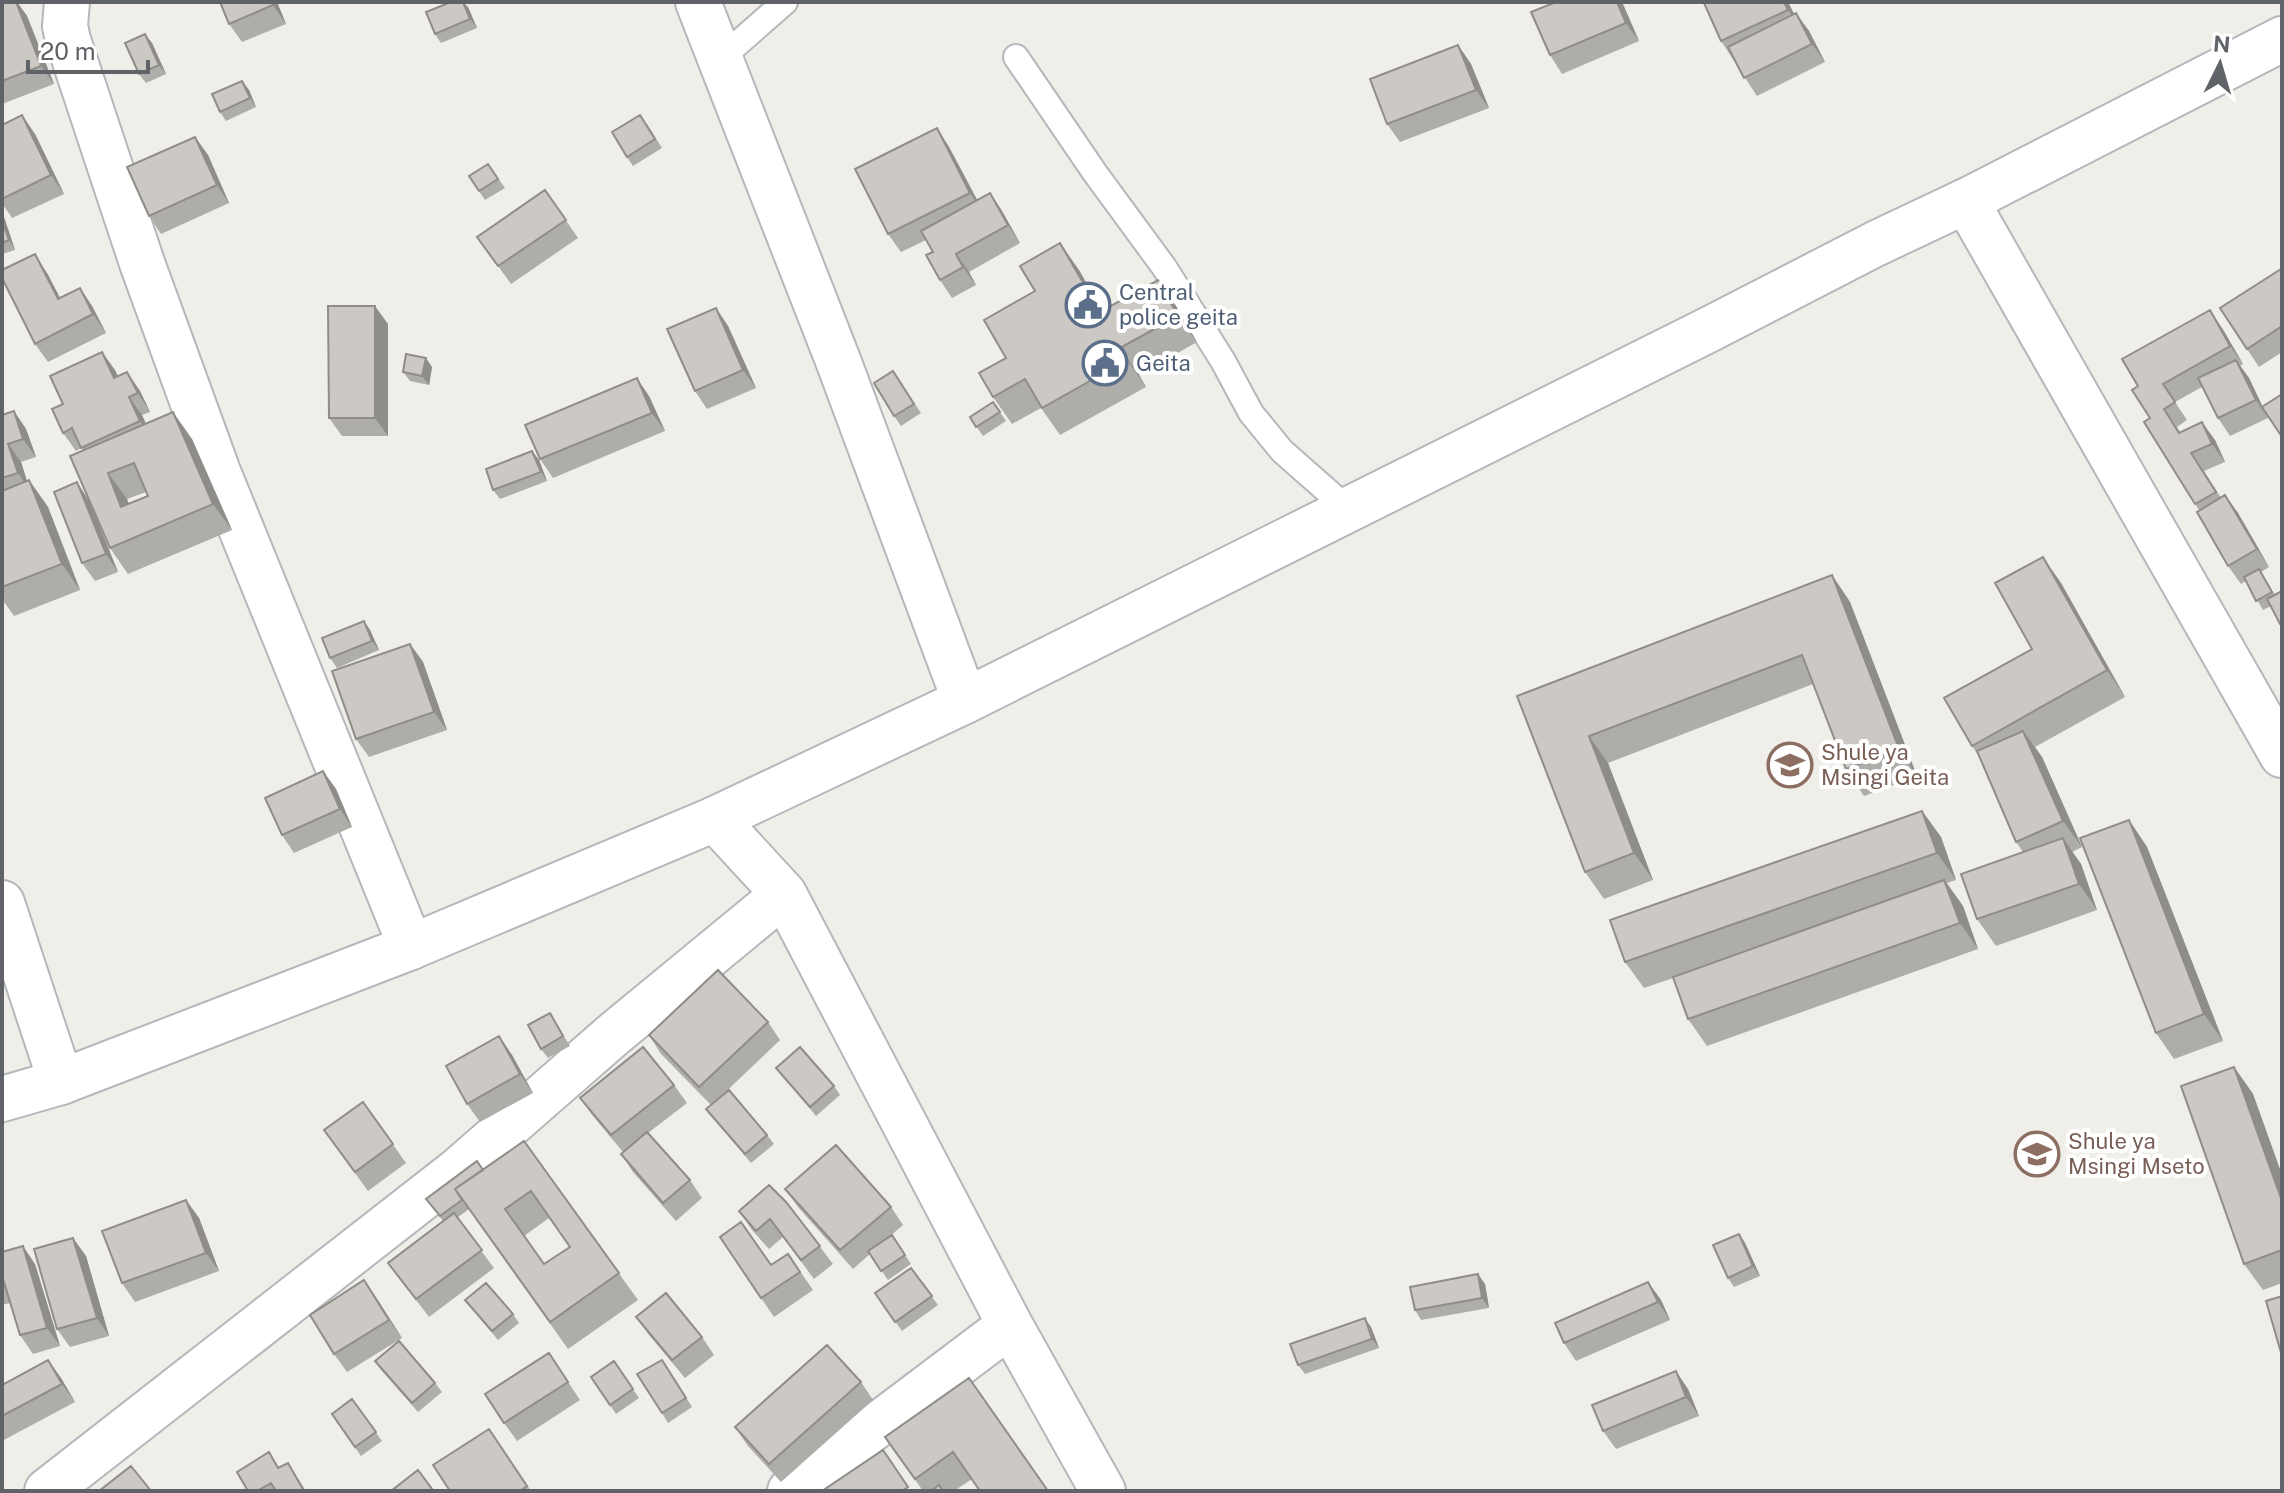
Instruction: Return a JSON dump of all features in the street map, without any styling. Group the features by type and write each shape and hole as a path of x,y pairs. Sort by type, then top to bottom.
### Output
{"street":[{"path":"67,2 65,26 68,40 142,263 218,472 411,947"},
{"path":"698,2 845,378 965,701"},
{"path":"2,1099 61,1082 411,947 715,819 965,701 1349,510 2282,39"},
{"path":"1966,201 2270,707 2282,755"},
{"path":"715,819 784,894 1010,1325 1103,1491"},
{"path":"47,1491 457,1171 614,1034 784,894"},
{"path":"2,903 61,1082"},
{"path":"790,1491 1010,1325"}],"lane":[{"path":"720,59 785,2"},
{"path":"1016,57 1164,267 1223,361 1251,413 1282,451 1349,510"}],"building":[{"path":"2,2 16,2 41,66 2,81"},
{"path":"220,2 272,2 273,5 229,24"},
{"path":"451,2 463,2 470,19 435,34 426,12"},
{"path":"1556,2 1617,2 1626,23 1550,55 1531,12"},
{"path":"1705,2 1784,2 1788,10 1721,41"},
{"path":"1796,13 1812,44 1744,78 1728,47"},
{"path":"145,34 159,65 139,74 125,43"},
{"path":"1458,45 1476,90 1387,124 1370,79"},
{"path":"242,81 250,98 220,112 212,94"},
{"path":"22,115 51,175 2,199 2,125"},
{"path":"640,115 655,139 627,157 612,132"},
{"path":"937,128 970,193 888,234 855,169"},
{"path":"195,137 217,185 149,216 127,167"},
{"path":"488,164 498,179 479,191 469,176"},
{"path":"545,190 566,220 498,266 477,237"},
{"path":"990,193 1008,225 956,254 963,267 940,280 926,255 933,252 921,231"},
{"path":"2,221 9,240 2,243"},
{"path":"1060,243 1100,312 1158,280 1178,316 1120,348 1127,360 1042,408 1025,379 993,397 979,373 1006,358 984,320 1035,291 1020,266"},
{"path":"35,254 58,299 80,288 93,314 35,344 2,278 2,270"},
{"path":"2281,269 2282,326 2247,349 2220,308"},
{"path":"328,306 375,306 375,418 329,418"},
{"path":"716,308 743,370 695,391 667,329"},
{"path":"2210,310 2230,346 2163,384 2175,402 2164,409 2179,433 2202,422 2212,444 2191,453 2216,492 2195,504 2144,422 2150,418 2132,390 2138,386 2122,359"},
{"path":"102,352 114,378 127,372 138,393 129,397 140,421 81,448 72,428 63,433 52,409 63,404 50,376"},
{"path":"406,354 426,358 422,376 403,372"},
{"path":"2236,360 2256,400 2218,418 2198,378"},
{"path":"893,371 914,404 894,416 874,383"},
{"path":"637,378 652,413 540,459 525,425"},
{"path":"2282,394 2282,437 2262,407"},
{"path":"993,402 1000,412 976,427 970,417"},
{"path":"14,411 23,439 8,444 18,473 2,478 2,415"},
{"path":"173,412 213,504 110,548 70,456","holes":["134,463 148,496 121,507 108,473"]},
{"path":"532,451 541,472 493,490 486,469"},
{"path":"29,480 62,564 2,587 2,491"},
{"path":"77,482 106,554 82,563 54,492"},
{"path":"2225,495 2257,549 2228,566 2197,512"},
{"path":"2043,557 2107,670 1972,746 1944,698 2032,649 1995,583"},
{"path":"2259,569 2272,592 2256,601 2244,577"},
{"path":"1832,575 1899,749 1846,769 1802,655 1589,736 1634,853 1585,872 1517,696"},
{"path":"2282,591 2282,623 2280,624 2267,599"},
{"path":"364,621 372,641 330,658 322,638"},
{"path":"410,644 434,712 356,739 332,671"},
{"path":"2023,731 2063,821 2016,842 1977,751"},
{"path":"323,771 340,809 282,835 265,798"},
{"path":"1922,811 1937,853 1625,962 1610,920"},
{"path":"2129,820 2204,1014 2156,1033 2080,838"},
{"path":"2063,838 2079,884 1977,919 1961,874"},
{"path":"1944,880 1960,923 1688,1019 1673,977"},
{"path":"718,970 768,1022 699,1087 649,1035"},
{"path":"550,1013 563,1036 541,1049 528,1025"},
{"path":"499,1036 520,1074 467,1104 446,1066"},
{"path":"643,1047 674,1085 611,1135 580,1098"},
{"path":"800,1047 834,1086 810,1107 776,1068"},
{"path":"2234,1067 2282,1201 2282,1250 2244,1264 2181,1086"},
{"path":"729,1090 767,1135 745,1154 706,1109"},
{"path":"363,1102 393,1144 355,1172 324,1130"},
{"path":"647,1132 690,1180 663,1203 621,1154"},
{"path":"524,1141 619,1273 550,1322 455,1189","holes":["531,1191 570,1247 544,1264 505,1209"]},
{"path":"836,1145 891,1207 840,1250 785,1189"},
{"path":"477,1161 483,1170 455,1189 462,1200 440,1216 426,1199"},
{"path":"769,1185 820,1246 801,1260 770,1219 756,1231 739,1211"},
{"path":"186,1200 206,1253 122,1283 102,1231"},
{"path":"454,1213 482,1250 416,1299 388,1263"},
{"path":"741,1222 771,1265 788,1254 800,1272 761,1298 720,1237"},
{"path":"1739,1234 1753,1266 1728,1278 1713,1245"},
{"path":"892,1235 905,1255 881,1271 868,1251"},
{"path":"73,1238 97,1318 57,1329 34,1249"},
{"path":"23,1246 47,1328 20,1335 2,1283 2,1252"},
{"path":"911,1268 932,1296 895,1322 875,1293"},
{"path":"1478,1274 1482,1298 1415,1310 1410,1287"},
{"path":"364,1280 389,1320 334,1354 310,1315"},
{"path":"1648,1282 1658,1302 1564,1343 1555,1323"},
{"path":"486,1283 513,1314 492,1331 465,1300"},
{"path":"666,1293 702,1337 672,1360 636,1317"},
{"path":"2282,1296 2282,1356 2266,1301"},
{"path":"1365,1318 1372,1339 1298,1365 1290,1344"},
{"path":"399,1341 435,1383 412,1403 375,1361"},
{"path":"827,1345 861,1382 769,1464 735,1427"},
{"path":"549,1353 568,1382 504,1423 485,1394"},
{"path":"48,1360 62,1384 2,1416 2,1385"},
{"path":"662,1360 686,1398 662,1413 637,1374"},
{"path":"614,1361 633,1389 610,1405 591,1377"},
{"path":"1676,1371 1686,1397 1603,1431 1592,1405"},
{"path":"969,1378 1048,1491 980,1491 953,1452 915,1479 885,1437"},
{"path":"352,1399 376,1432 355,1447 332,1414"},
{"path":"489,1429 527,1486 520,1491 450,1491 433,1465"},
{"path":"883,1450 908,1487 902,1491 822,1491"},
{"path":"269,1452 278,1468 288,1463 304,1491 276,1491 271,1483 257,1491 248,1491 237,1472"},
{"path":"131,1466 151,1491 99,1491"},
{"path":"418,1470 432,1489 430,1491 391,1491"}],"place":[{"name":"Central police geita","path":"1088,305"},
{"name":"Geita","path":"1105,363"},
{"name":"Shule ya Msingi Geita","path":"1790,765"},
{"name":"Shule ya Msingi Mseto","path":"2037,1154"}]}
